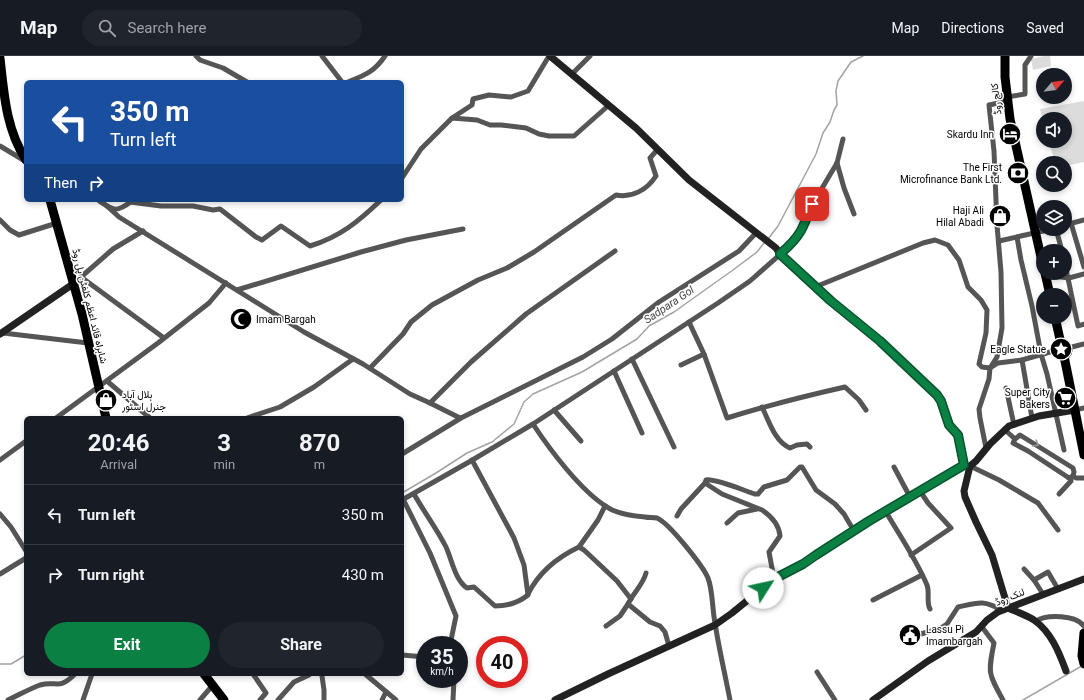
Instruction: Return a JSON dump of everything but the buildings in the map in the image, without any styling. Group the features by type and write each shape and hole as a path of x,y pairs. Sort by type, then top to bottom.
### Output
{"highway":[{"name":"کالج روڈ","path":"1005,56 1005,77 1010,119 1036,233"},
{"path":"0,58 8,117 16,142 24,157"},
{"name":"شاہراہ قائد اعظم کلفٹن پل روڈ","path":"51,202 73,284 106,416"},
{"path":"1057,324 1084,455"},
{"path":"1084,633 1082,656 1084,664"},
{"path":"205,676 224,700"}],"main road":[{"path":"549,56 636,128 689,180 776,248 780,254 831,301 880,341 937,395 941,401 949,425 958,435 967,466 964,491 965,497 992,555 1005,609 1036,622 1049,635 1056,646 1066,670"},
{"path":"1,334 73,284"},
{"path":"555,700 715,625 774,579 803,564 920,491 976,461 986,448 1005,430 1014,424 1032,418 1075,410"},
{"name":"لنک روڈ","path":"873,700 922,665 976,632 992,615 1084,579"}],"street":[{"path":"196,56 200,60 223,68 244,80"},
{"path":"322,56 340,80"},
{"path":"353,80 374,70 385,56"},
{"path":"404,175 421,149 452,118 472,105 473,99 489,95 511,97 528,91 549,56"},
{"path":"572,74 590,56"},
{"path":"986,448 979,410 989,379 990,368 997,357 1002,328 999,241 990,105 1025,94 1025,65 1031,56"},
{"path":"452,118 476,120 490,125 526,128 549,136 574,136 609,106"},
{"path":"404,499 532,424 689,322 750,280 793,243 803,230 812,204 837,163 843,139"},
{"path":"0,146 24,160"},
{"path":"370,368 403,334 411,322 432,305 478,280 507,268 534,252 616,195 632,195 642,190 656,176 650,158 658,149"},
{"path":"837,163 844,188 854,214"},
{"path":"101,202 118,216 304,332 353,358 410,394 460,418"},
{"path":"108,207 119,210 131,202"},
{"path":"138,202 161,206 180,205 213,210 220,209 262,240 281,226 310,246 328,240 346,230 360,220 379,202"},
{"path":"0,220 10,230 19,235 56,223"},
{"path":"1072,223 1084,220"},
{"path":"1072,226 1084,267"},
{"path":"237,290 361,252 406,240 464,230"},
{"path":"73,284 113,249 143,231"},
{"path":"404,453 460,418 595,350 612,339 659,302 739,251 757,233"},
{"path":"999,241 1036,233"},
{"path":"1017,237 1041,354 1064,450"},
{"path":"815,286 923,243 935,240 948,246 959,260 968,287 987,310 986,333 980,364 982,367 990,368 998,363 1022,360 1084,344"},
{"path":"430,403 471,362 526,314 615,251"},
{"path":"1072,277 1084,274"},
{"path":"81,277 164,338"},
{"path":"1069,280 1078,326 1084,324"},
{"path":"59,416 209,303 226,283"},
{"path":"689,322 704,354 726,418 762,407 845,387 859,400 866,410"},
{"path":"1,334 88,343"},
{"path":"680,365 704,354"},
{"path":"253,416 280,407 314,387 353,358"},
{"path":"632,359 674,447"},
{"path":"1022,360 1032,418"},
{"path":"614,371 642,433"},
{"path":"107,381 148,416"},
{"path":"1006,388 1014,424"},
{"path":"762,407 774,433 782,443 790,448 797,445 807,444 810,447"},
{"path":"1075,410 1084,408"},
{"path":"554,410 581,441"},
{"path":"532,424 577,481 605,506 615,511 646,518 656,518 672,529 703,569 708,578 715,625 730,700"},
{"path":"1005,430 1015,440 1013,443 1071,477 1084,478"},
{"path":"1015,440 1020,435 1037,444 1073,468 1074,472 1071,477 1071,481 1059,494"},
{"path":"0,460 24,442"},
{"path":"472,460 514,538 524,566 528,595"},
{"path":"967,466 999,480 1038,503 1058,530"},
{"path":"677,516 681,509 705,483 706,480 710,479 758,494 764,487 787,480 800,467 802,467 816,490 840,509 854,531"},
{"path":"894,467 910,498"},
{"path":"705,483 722,494 768,514 776,522 780,534 769,552 774,579"},
{"path":"911,555 951,528 928,503 920,491"},
{"path":"414,494 446,548 452,565 463,586 467,588 474,587 495,606 512,604 522,600 528,595 537,577 555,562 579,547 598,520 605,506"},
{"path":"404,502 430,553 456,616 452,636"},
{"path":"727,523 738,513 758,509"},
{"path":"886,512 928,588 927,604 930,610"},
{"path":"0,514 11,527 24,548"},
{"path":"579,547 617,581 629,602 650,622 660,626 665,632 669,646"},
{"path":"0,574 24,559"},
{"path":"1024,569 1034,580 1043,594"},
{"path":"1034,580 1048,572 1058,589"},
{"path":"606,626 620,616 644,579 646,573"},
{"path":"873,600 922,575"},
{"path":"914,636 940,628 947,624 958,607 983,602 1005,609"},
{"path":"1036,622 1039,619 1054,616 1075,619 1081,622 1084,626"},
{"path":"982,627 994,643 989,670 992,680 1003,700"},
{"path":"404,655 416,656"},
{"path":"817,672 835,700"},
{"path":"8,700 44,684 63,684 73,676"},
{"path":"84,700 91,676"},
{"path":"254,676 266,693 260,700"},
{"path":"278,700 294,682 305,676"},
{"path":"322,676 324,700"},
{"path":"368,676 396,700"},
{"path":"200,700 212,686"},
{"path":"453,700 454,688"},
{"path":"382,700 386,692"}],"shaded area":[{"path":"1050,56 1051,66 1036,68 1033,70 1031,59"},
{"path":"1084,101 1084,162 1072,165 1072,156 1053,156 1051,148 1072,148 1072,112 1041,112 1040,109"}],"waterway":[{"name":"Sadpara Gol","path":"768,239 778,226 816,154 823,133 830,122 837,105 836,91 838,81 851,62 863,56"},
{"name":"Sadpara Gol","path":"404,492 467,453 492,442 514,424 524,402 533,394 582,372 637,339 649,326 674,312 733,270 757,252 764,243"},
{"name":"Sadpara Gol","path":"0,664 11,664 24,656"},
{"path":"1023,700 1080,667"}],"place":[{"name":"Skardu Inn","path":"1010,134"},
{"name":"The First Microfinance Bank Ltd.","path":"1018,173"},
{"name":"Haji Ali Hilal Abadi","path":"1000,216"},
{"name":"Imam Bargah","path":"241,319"},
{"name":"Eagle Statue","path":"1061,349"},
{"name":"Super City Bakers","path":"1065,398"},
{"name":"ہلال آباد جنرل اسٹور","path":"106,400"},
{"name":"Lassu Pi Imambargah","path":"910,635"}],"route":[{"path":"763,588 774,579 803,564 869,521 964,465 958,435 946,420 941,401 937,395 880,341 831,301 780,254 793,243 803,230 812,204"}]}
